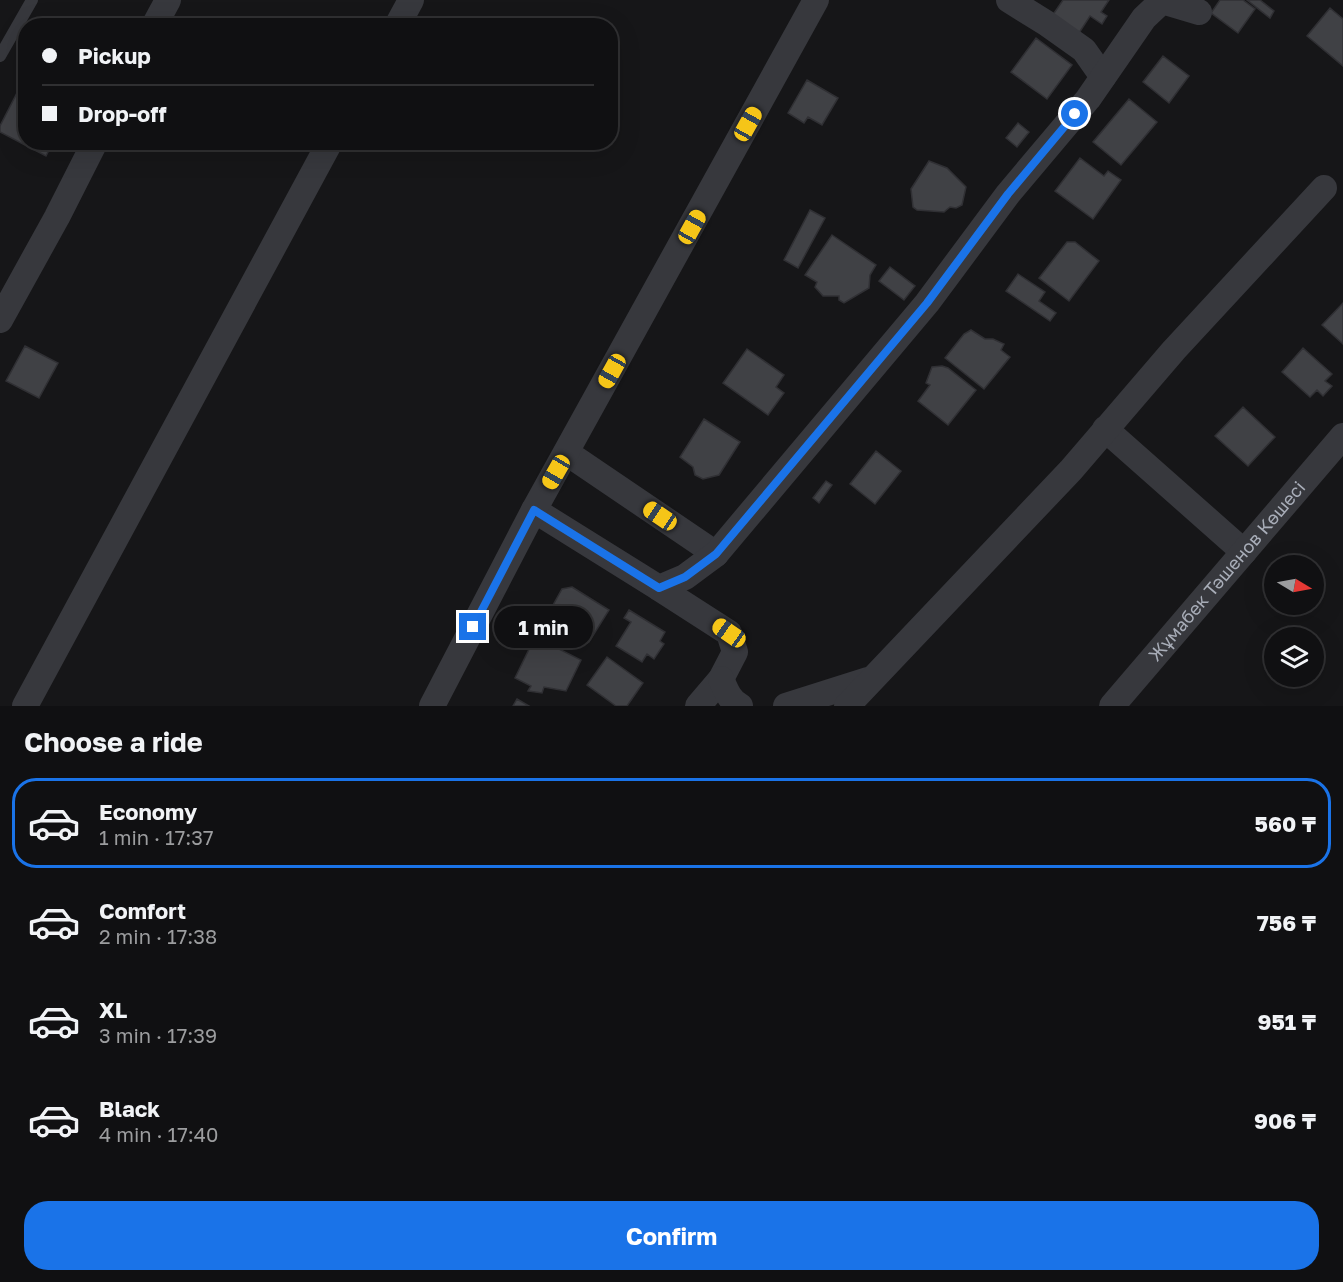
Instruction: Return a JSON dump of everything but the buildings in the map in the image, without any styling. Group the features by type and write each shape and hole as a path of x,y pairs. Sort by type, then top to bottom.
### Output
{"street":[{"path":"158,18 168,0"},
{"path":"401,18 411,0"},
{"path":"432,706 534,510 816,0"},
{"path":"1009,0 1084,50 1103,77"},
{"path":"659,588 685,577 716,554 927,303 1008,194 1088,99 1144,18 1162,1 1198,12"},
{"path":"0,320 91,150"},
{"path":"24,706 326,150"},
{"path":"847,706 1071,470 1174,350 1324,188"},
{"path":"1105,429 1244,552"},
{"name":"Жұмабек Тәшенов Көшесі","path":"1112,706 1343,436"},
{"path":"567,453 716,554"},
{"path":"534,510 729,633 735,652 721,679 698,706"},
{"path":"721,679 728,695 734,703 740,706"},
{"path":"786,706 871,679"}],"lane":[{"path":"22,18 32,0"},
{"path":"0,56 18,24"}],"route":[{"path":"473,627 534,510 659,588 685,577 716,554 927,303 1008,194 1075,114"}]}
